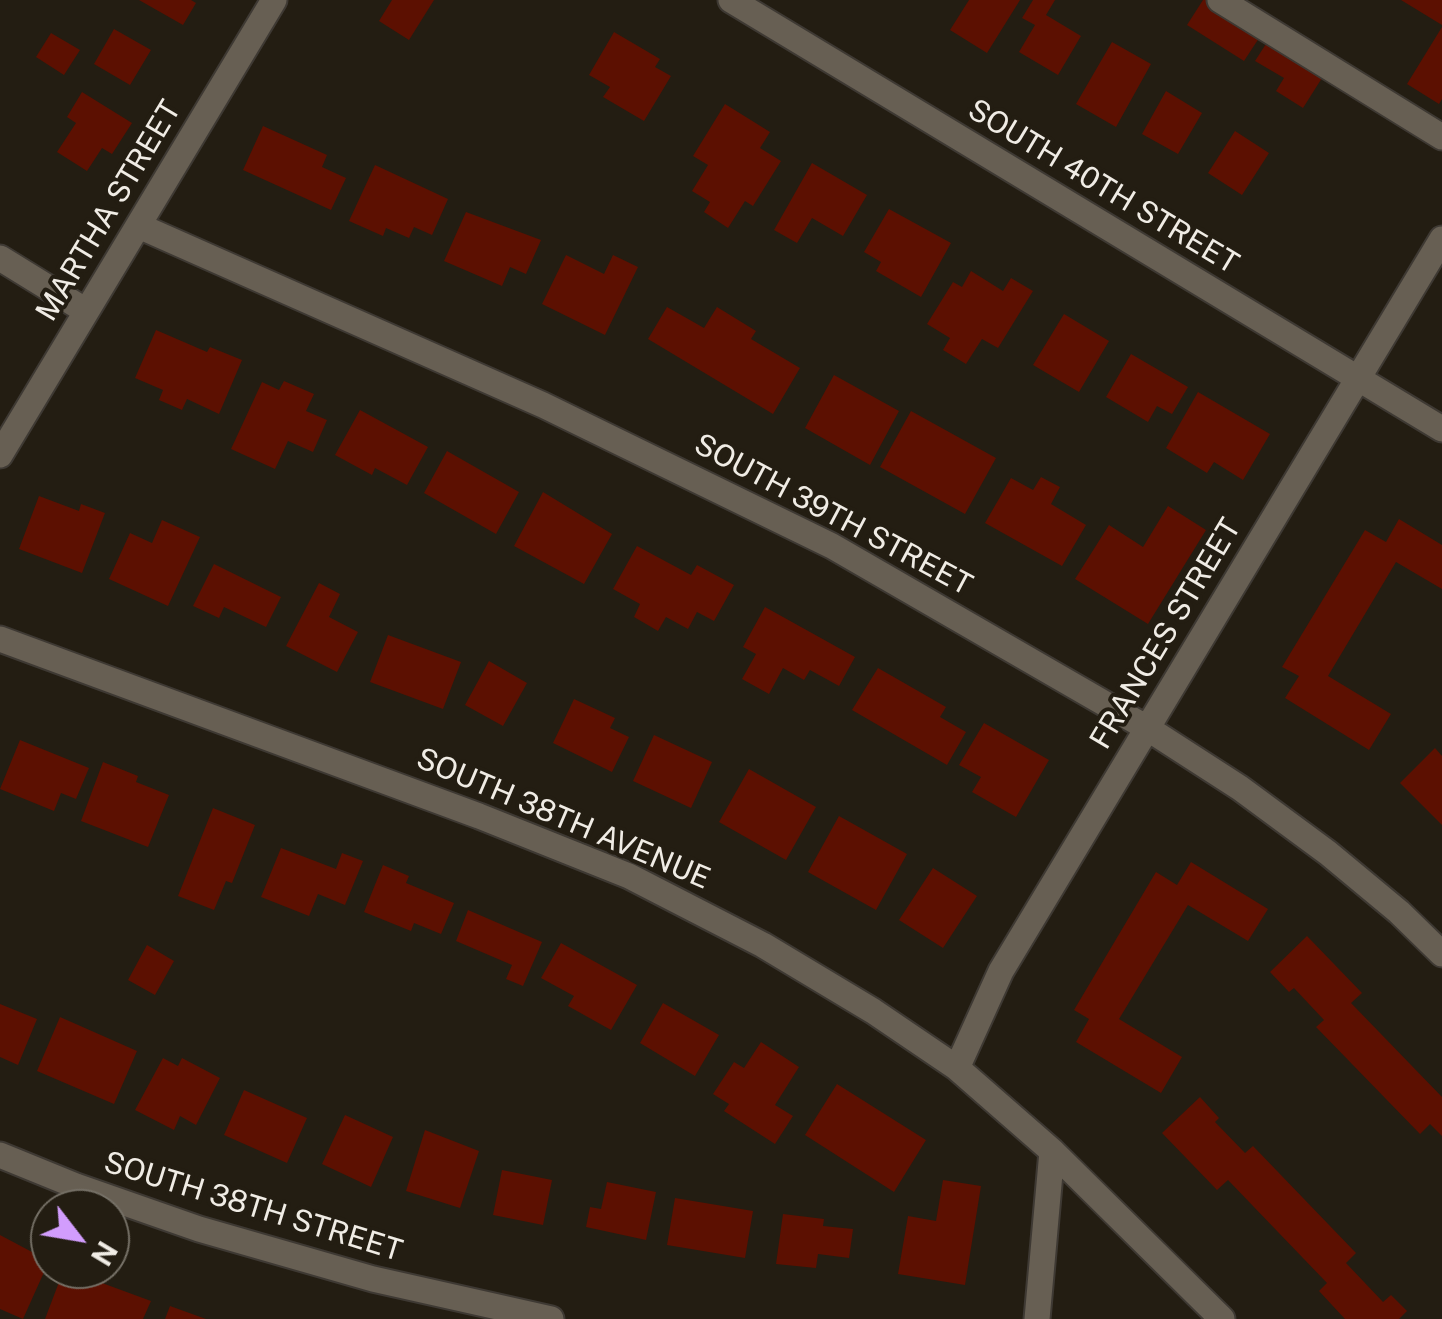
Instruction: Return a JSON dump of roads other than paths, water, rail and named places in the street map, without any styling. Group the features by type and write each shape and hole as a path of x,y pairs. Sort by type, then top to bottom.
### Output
{"street":[{"name":"MARTHA STREET","path":"0,455 274,0"},
{"name":"SOUTH 40TH STREET","path":"732,0 1442,429"},
{"path":"1220,0 1442,136"},
{"name":"SOUTH 39TH STREET","path":"139,226 543,405 832,546 1148,728 1240,788 1315,842 1399,912 1442,954"},
{"name":"FRANCES STREET","path":"957,1068 1002,972 1442,238"},
{"path":"0,258 86,312"},
{"name":"SOUTH 38TH AVENUE","path":"0,639 480,816 629,876 763,945 873,1011 957,1068 1052,1152 1222,1319"},
{"path":"1037,1319 1052,1152"},
{"name":"SOUTH 38TH STREET","path":"0,1155 199,1229 373,1279 551,1319"}]}
